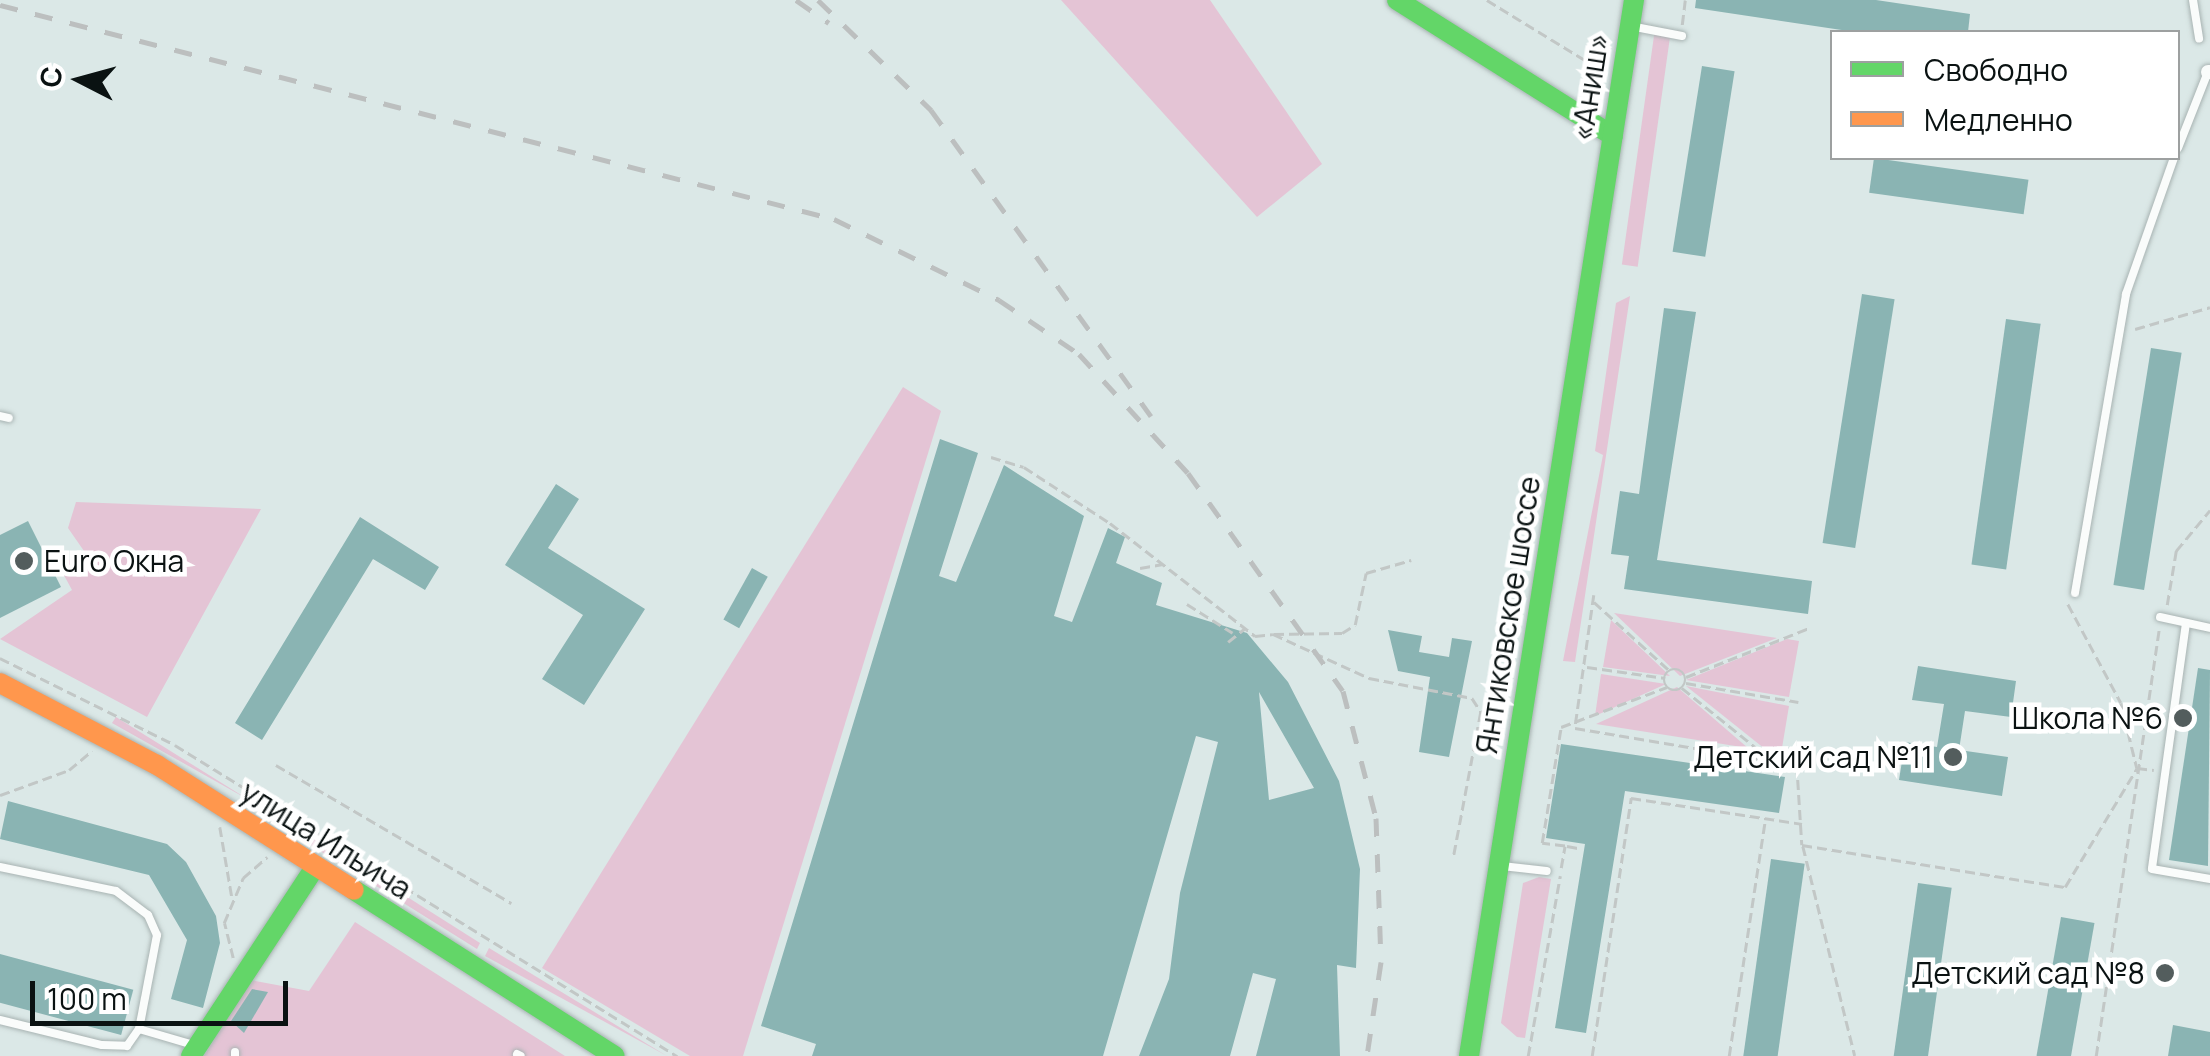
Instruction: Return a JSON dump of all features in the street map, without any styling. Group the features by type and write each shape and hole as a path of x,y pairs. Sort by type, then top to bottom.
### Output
{"street":[{"path":"1396,0 1613,136"},
{"name":"«Аниш»","path":"1606,183 1634,0"},
{"name":"Янтиковское шоссе","path":"1469,1056 1606,183"},
{"name":"улица Ильича","path":"0,683 157,765 313,870 615,1056"},
{"path":"194,1051 242,972 313,870"}],"lane":[{"path":"2192,0 2199,38"},
{"path":"1630,26 1682,36"},
{"path":"2180,143 2209,72"},
{"path":"2075,592 2119,334 2173,160"},
{"path":"2160,617 2210,628"},
{"path":"2186,623 2152,869 2210,879"},
{"path":"0,866 116,890 148,915 157,936 140,1028 127,1046 102,1045 0,1020"},
{"path":"1498,866 1547,871"},
{"path":"140,1028 194,1051"}],"path":[{"path":"1487,0 1622,82"},
{"path":"1682,36 1685,0"},
{"path":"2119,334 2210,307"},
{"path":"991,457 1024,467 1246,628 1273,634 1369,678 1472,698 1481,712 1454,855"},
{"path":"2096,1056 2144,768 2160,617 2176,551 2210,510"},
{"path":"1273,634 1342,633 1354,625 1366,572 1411,560"},
{"path":"1140,568 1162,564"},
{"path":"1802,845 2065,887 2137,768 2120,702 2059,590"},
{"path":"1576,728 1594,595"},
{"path":"1594,602 1670,671 1686,677 1809,628"},
{"path":"1187,604 1233,632"},
{"path":"1228,642 1233,632 1246,628"},
{"path":"0,658 174,745 677,1056"},
{"path":"1585,667 1665,678"},
{"path":"1667,688 1665,678 1670,671"},
{"path":"1682,688 1686,677"},
{"path":"1686,684 1798,702"},
{"path":"1576,728 1667,688 1682,688 1771,760"},
{"path":"1576,728 1797,766 1802,845 1854,1056"},
{"path":"0,795 69,770 95,748"},
{"path":"276,765 510,903"},
{"path":"2137,768 2166,773"},
{"path":"1592,1056 1631,798 1803,824"},
{"path":"1729,1056 1765,819"},
{"path":"220,826 231,904 227,938 242,972"},
{"path":"1565,846 1578,848"},
{"path":"231,904 267,857"}],"shaded area":[{"path":"1061,0 1210,0 1322,164 1257,217"},
{"path":"1654,35 1670,37 1638,267 1622,265"},
{"path":"1630,296 1575,662 1563,661 1603,455 1595,451 1616,303"},
{"path":"903,387 941,411 743,1056 690,1056 542,968"},
{"path":"76,502 261,509 147,717 0,639 72,590 59,566 84,551 68,528"},
{"path":"1614,613 1777,638 1680,676"},
{"path":"1611,620 1670,676 1603,667"},
{"path":"1787,639 1799,641 1789,697 1686,680"},
{"path":"1601,674 1666,684 1595,716"},
{"path":"1686,686 1789,706 1781,754 1765,749"},
{"path":"1677,687 1748,748 1596,724"},
{"path":"116,717 249,800 112,723"},
{"path":"292,824 480,943 477,949 288,831"},
{"path":"1539,877 1551,879 1525,1038 1517,1037 1501,1023 1523,883"},
{"path":"355,922 565,1056 204,1056 250,980 309,991"},
{"path":"489,948 667,1056 485,956"}],"building":[{"path":"1696,0 1876,0 1970,14 1968,30 1842,30 1695,8"},
{"path":"1702,66 1735,71 1705,257 1673,252"},
{"path":"1874,160 2028,180 2024,214 1869,193"},
{"path":"1862,294 1895,299 1855,548 1823,543"},
{"path":"1664,308 1696,312 1657,560 1812,581 1808,614 1624,589 1629,556 1611,554 1620,491 1639,494"},
{"path":"2006,319 2041,324 2006,569 1971,565"},
{"path":"2151,348 2182,353 2144,590 2113,585"},
{"path":"940,439 978,453 939,576 956,582 1004,465 1084,516 1054,616 1072,622 1108,528 1125,537 1116,563 1162,583 1156,605 1247,633 1288,682 1339,781 1360,869 1356,968 1337,965 1340,1056 1256,1056 1276,979 1253,973 1230,1056 1139,1056 1169,979 1180,893 1218,742 1196,736 1103,1056 812,1056 816,1044 761,1026","holes":["1259,692 1314,788 1269,800"]},
{"path":"556,484 579,499 548,548 645,609 584,705 542,679 583,615 505,565"},
{"path":"360,517 439,567 425,590 373,559 262,740 235,723"},
{"name":"Euro Окна","path":"28,521 61,587 0,618 0,535"},
{"path":"752,568 768,577 739,628 723,620"},
{"path":"1388,630 1422,636 1419,652 1449,657 1452,638 1472,641 1449,757 1419,752 1430,677 1398,671"},
{"path":"1918,666 2016,681 2011,717 1965,711 1959,750 2008,757 2002,796 1899,780 1905,742 1937,747 1944,704 1912,700"},
{"path":"2198,668 2210,670 2208,866 2169,860"},
{"path":"1561,744 1785,777 1779,813 1625,791 1586,1033 1555,1028 1585,844 1546,838"},
{"path":"8,801 167,844 186,862 216,916 220,943 203,1008 171,999 187,940 149,875 0,839"},
{"path":"1771,859 1805,864 1778,1056 1743,1056"},
{"path":"1918,883 1952,888 1928,1056 1894,1056"},
{"path":"2061,917 2094,923 2071,1056 2037,1056"},
{"path":"0,954 133,990 121,1035 0,1003"},
{"path":"252,989 268,992 244,1033 231,1021"},
{"path":"2173,1025 2210,1032 2210,1056 2168,1056"}],"railway":[{"path":"796,0 829,23"},
{"path":"818,0 931,110 1151,416"},
{"path":"0,5 834,219 999,300 1079,354 1188,473 1343,691 1376,818 1381,962 1367,1056"}],"traffic: fast":[{"path":"1397,0 1613,136"},
{"path":"1469,1056 1634,0"},
{"path":"191,1056 313,870"},
{"path":"354,890 615,1056"}],"traffic: slow":[{"path":"0,683 157,765 354,890"}],"place":[{"name":"Euro Окна","path":"24,561"},
{"name":"Школа №6","path":"2183,718"},
{"name":"Детский сад №11","path":"1953,757"},
{"name":"Детский сад №8","path":"2165,973"}]}
